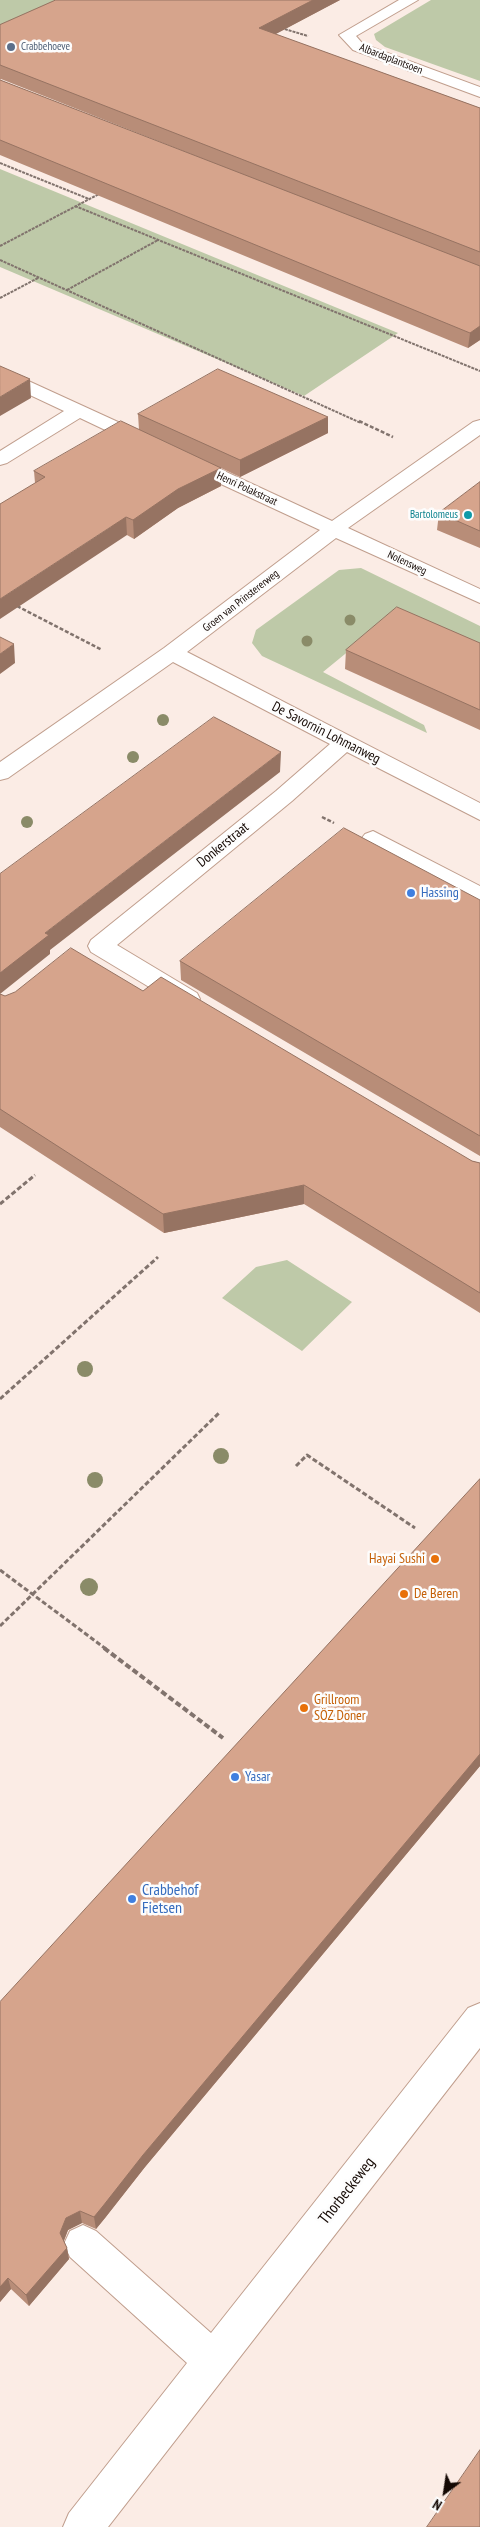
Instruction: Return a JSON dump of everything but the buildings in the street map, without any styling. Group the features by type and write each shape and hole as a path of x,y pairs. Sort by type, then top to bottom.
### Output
{"street":[{"name":"Albardaplantsoen","path":"410,0 346,35 358,47 480,92"},
{"name":"Henri Polakstraat","path":"0,374 334,529"},
{"path":"0,459 78,411"},
{"name":"Groen van Prinstererweg","path":"0,773 172,653 334,529 480,426"},
{"name":"Nolensweg","path":"334,529 480,597"},
{"name":"De Savornin Lohmanweg","path":"172,653 480,812"},
{"name":"Donkerstraat","path":"210,1011 91,948 284,796 344,742"},
{"path":"373,839 480,896"},
{"name":"Thorbeckeweg","path":"83,2527 480,2020"},
{"path":"83,2244 214,2362"}],"path":[{"path":"280,28 305,36 346,35"},
{"path":"0,163 89,199"},
{"path":"0,246 106,190"},
{"path":"75,206 480,371"},
{"path":"67,290 158,240"},
{"path":"0,241 4,243"},
{"path":"0,260 437,456"},
{"path":"0,298 38,278"},
{"path":"17,606 145,672"},
{"path":"0,1204 35,1175"},
{"path":"0,1399 158,1257"},
{"path":"0,1626 220,1412"},
{"path":"296,1466 307,1455 415,1528"},
{"path":"0,1570 223,1738"}],"green space":[{"path":"0,0 58,0 0,28"},
{"path":"431,0 480,0 480,81 385,47 376,40 374,34"},
{"path":"0,169 398,333 304,396 0,267"},
{"path":"361,568 480,626 480,651 394,614 323,672 424,725 427,733 262,656 252,643 256,630 339,570"},
{"path":"287,1260 352,1302 302,1351 222,1298 256,1267"}],"place":[{"name":"Crabbehoeve","path":"11,47"},
{"name":"Bartolomeus","path":"468,515"},
{"name":"Hassing","path":"411,893"},
{"name":"Hayai Sushi","path":"435,1559"},
{"name":"De Beren","path":"404,1594"},
{"name":"Grillroom SÖZ Döner","path":"304,1708"},
{"name":"Yasar","path":"235,1777"},
{"name":"Crabbehof Fietsen","path":"132,1899"}]}
